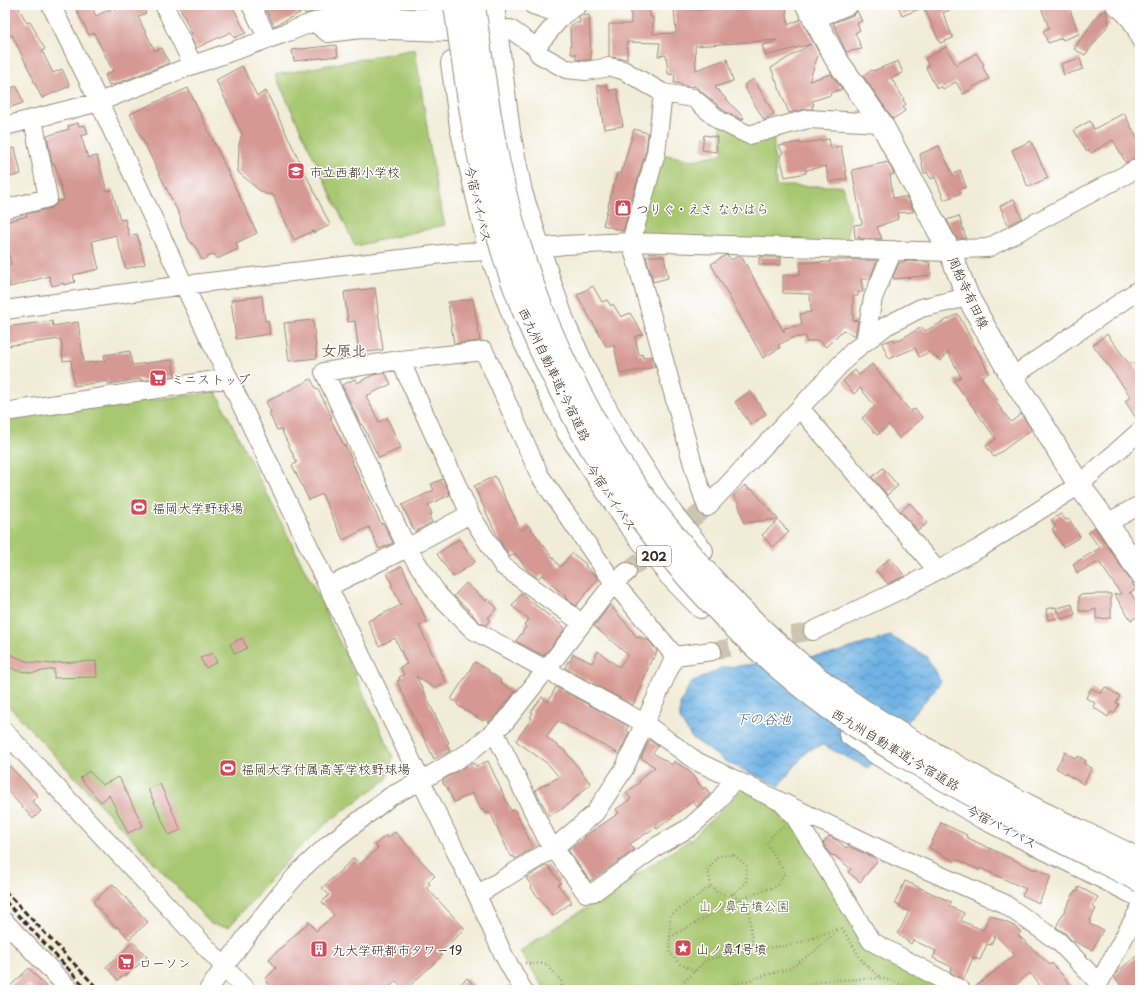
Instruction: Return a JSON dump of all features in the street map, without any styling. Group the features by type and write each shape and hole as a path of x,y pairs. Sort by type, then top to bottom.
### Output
{"main road":[{"name":"西九州自動車道;今宿道路","path":"474,5 483,75 506,196 518,241 534,288 554,337 579,391 605,439 663,521 692,557 759,628 799,664 844,698 892,729 1029,806 1140,860"},
{"path":"493,5 509,132 521,192 551,286 566,326 589,379 612,420 671,513 715,568 784,639 864,700 904,725 998,778 1140,850"},
{"name":"周船寺有田線","path":"811,12 836,59 881,123 950,252 968,297 1012,377 1079,485 1107,523 1140,574"},
{"name":"西九州自動車道;今宿道路","path":"447,15 465,78 474,138 488,200 500,244 517,295 537,344 563,397 592,449 620,493 650,533 679,569 745,638 786,675 832,710 882,743 943,779 1022,822 1140,881"},
{"name":"今宿バイパス","path":"447,15 461,127 493,251 518,328 568,432 629,524 670,575 756,662 803,700 878,754 982,817 1140,896"}],"street":[{"path":"51,5 100,102 184,285 477,895 502,952 523,990"},
{"path":"164,5 193,65"},
{"path":"251,5 268,39"},
{"path":"533,5 563,15"},
{"path":"536,47 563,15 578,5"},
{"path":"811,12 849,5"},
{"path":"1115,5 1125,12 1137,29 1140,39"},
{"path":"5,126 100,102 193,65 351,9 411,18 447,15"},
{"path":"314,22 328,33 447,15"},
{"path":"496,30 510,30 536,47 540,54 566,69 586,71 610,67 623,70 663,93 693,98 720,121 749,135 808,118 881,123"},
{"path":"663,93 656,153 631,242 696,475 707,508 852,352 886,326 921,308 968,297"},
{"path":"5,209 48,198 33,119"},
{"path":"5,310 184,285 451,253 565,245 631,242 950,252 962,249 988,248 1140,167"},
{"path":"865,342 873,298 893,250"},
{"path":"1012,377 1140,289"},
{"path":"675,656 620,577 540,476 484,351 400,360 324,372 407,548 439,596 473,630 644,723 696,761 886,852 1003,903 1059,942 1098,988 1140,908"},
{"path":"400,360 470,514 503,566 582,623"},
{"path":"5,412 229,378"},
{"path":"800,408 937,570"},
{"path":"813,632 906,587 980,548 1079,485 1140,431"},
{"path":"1107,523 1140,505"},
{"path":"328,587 407,548 470,514"},
{"path":"208,990 246,937 281,893 301,870 329,844 391,796 421,781 471,751 505,722 620,577"},
{"path":"675,656 712,650"},
{"path":"477,895 554,848 595,813 624,768 675,656"},
{"path":"494,731 547,839 586,893 594,892 659,844 689,828 716,804 734,779"},
{"path":"5,732 246,990"},
{"path":"781,802 795,817 871,941 961,990"},
{"path":"5,922 66,988"}],"path":[{"path":"670,937 737,900 777,886 786,873 767,844 775,832 795,817"},
{"path":"734,855 747,866 746,883 733,894 725,895 717,892 711,886 708,870 718,856 734,855"},
{"path":"695,971 680,964 670,953 670,916 711,886"},
{"path":"733,894 749,912 753,949"},
{"path":"676,990 706,960 753,949 794,945 841,927 857,918"},
{"path":"841,927 863,962 881,978"},
{"path":"725,990 732,985 791,968 816,950 841,927"},
{"path":"522,963 547,964 561,981 562,990"},
{"path":"793,990 822,981 881,978 920,990"}],"green space":[{"path":"415,49 437,192 445,225 355,246 275,75"},
{"path":"720,121 749,135 773,128 776,186 842,186 850,218 846,249 631,242 656,153 694,160 723,153"},
{"path":"216,392 318,596 393,757 387,779 327,823 292,855 229,927 211,924 5,702 5,417"},
{"name":"山ノ鼻古墳公園","path":"743,789 785,808 871,951 958,990 545,990 520,951 691,839"}],"water":[{"name":"下の谷池","path":"890,636 926,656 941,682 868,768 823,745 807,751 779,786 728,763 691,737 680,719 680,705 690,684 721,668 831,654"}],"building":[{"path":"5,5 17,5 27,23 30,22 45,49 42,51 53,73 62,69 70,86 42,98 12,35 10,36 5,28"},
{"path":"84,5 91,5 96,16 110,9 111,12 127,5 142,5 146,13 138,17 155,51 162,48 169,63 113,85 109,85 105,75 113,71 94,33 89,35 76,9"},
{"path":"179,5 232,5 246,33 234,38 231,32 196,48 190,35 192,34"},
{"path":"264,5 317,5 315,6 317,10 305,14 304,11 274,26"},
{"path":"714,5 786,5 788,25 801,19 819,53 809,81 831,74 842,89 830,93 831,95 812,101 814,105 812,106 813,109 805,109 789,113 771,68 811,44 766,56 762,46 777,40 695,46 696,70 727,59 733,81 715,87 744,118 742,120 726,112 694,86 689,87 674,83 675,75 668,74 666,55 658,56 660,43 627,42 627,59 609,57 609,24 631,24 631,8 650,9 650,17 653,17 653,34 676,33 674,7 692,6 692,11 715,8"},
{"path":"898,5 960,5 943,13 953,38 940,43 924,7 902,16"},
{"path":"1040,5 1068,5 1079,34 1063,40 1062,38 1048,43 1043,31 1049,28"},
{"path":"857,11 862,21 857,23 860,30 855,33 862,49 846,52 833,23 853,15"},
{"path":"1106,11 1109,24 1085,55 1074,49 1099,13"},
{"path":"589,15 591,60 576,59 576,54 571,54 570,27 574,23 580,23 579,17"},
{"path":"336,45 338,56 294,61 292,50"},
{"path":"946,47 956,65 976,53 984,65 982,66 989,79 963,94 956,82 943,89 941,86 937,89 926,68 929,66 925,59"},
{"path":"1080,58 1083,69 1064,75 1061,64"},
{"path":"898,61 903,73 891,78 906,104 903,106 905,111 893,119 863,76 872,70 873,71"},
{"path":"242,66 257,96 266,91 330,225 314,233 313,231 294,240 273,195 266,194 259,190 238,172 239,144 242,134 216,80"},
{"path":"754,79 774,114 764,120 745,88 745,84"},
{"path":"597,85 607,85 608,91 617,89 623,126 604,129"},
{"path":"17,86 23,103 5,109 5,90"},
{"path":"188,88 257,233 236,243 238,249 217,259 214,254 202,260 196,248 189,240 181,223 180,216 130,114"},
{"path":"1124,113 1140,144 1140,157 1126,163 1113,140 1091,153 1089,150 1086,151 1074,130 1090,121 1094,129"},
{"path":"78,123 79,126 85,125 88,134 81,136 88,158 97,156 107,191 112,190 120,220 125,219 129,236 137,234 145,264 126,269 116,235 92,241 99,269 73,275 75,282 52,286 49,276 10,287 5,269 5,265 11,264 5,238 5,227 8,226 6,222 27,216 26,214 51,208 58,201 64,200 55,164 52,164 47,136 69,129 68,126"},
{"path":"634,129 648,133 646,151 623,231 603,225 617,173 621,174"},
{"path":"704,135 717,137 716,152 702,150"},
{"path":"829,139 831,148 841,146 847,179 829,182 826,166 806,170 806,173 785,177 780,155 783,153 779,146"},
{"path":"1031,141 1048,178 1028,187 1012,150"},
{"path":"939,146 953,175 960,170 966,187 959,190 961,193 944,200 935,177 931,179 927,172 924,174 920,154"},
{"path":"15,148 21,174 7,178 5,172 5,150"},
{"path":"888,162 894,174 890,175 893,198 906,197 913,208 913,212 897,213 898,219 877,227 882,239 855,238 854,225 862,224 852,170"},
{"path":"1014,199 1022,218 1008,225 1000,206"},
{"path":"959,216 966,238 957,239 947,220"},
{"path":"726,255 731,260 741,256 784,332 784,328 802,325 800,314 811,312 810,294 783,293 783,275 800,275 800,263 830,262 830,260 877,260 870,279 861,279 863,292 858,292 858,296 853,296 853,321 858,320 855,336 843,330 826,347 818,340 806,342 806,336 792,338 778,345 780,348 763,358 711,264"},
{"path":"646,256 664,256 668,278 653,282"},
{"path":"759,257 781,257 781,265 759,265"},
{"path":"909,261 929,262 931,275 894,279 893,276 899,263"},
{"path":"593,286 602,302 607,300 611,306 613,304 621,317 630,313 643,334 635,337 639,355 642,354 643,358 652,356 655,367 620,374 614,345 606,346 577,295"},
{"path":"375,288 383,350 359,353 355,321 348,322 344,292"},
{"path":"262,296 265,321 268,320 270,334 236,339 231,300"},
{"path":"473,299 480,341 454,344 448,302"},
{"path":"958,314 989,373 981,377 997,399 995,401 1011,422 1021,414 1031,430 994,457 986,446 996,439 954,381 961,377 948,352 941,361 929,352 919,357 915,348 889,359 882,343 894,339 895,342 922,327 925,331"},
{"path":"313,320 317,358 289,361 284,323"},
{"path":"52,321 53,326 78,322 84,363 105,361 104,355 130,351 132,365 172,360 175,376 108,384 108,381 74,386 71,360 63,361 61,339 5,346 5,327"},
{"path":"1107,334 1129,364 1132,362 1140,372 1140,421 1138,421 1125,401 1131,397 1093,345"},
{"path":"872,364 910,411 915,409 923,418 899,438 889,425 877,435 862,418 875,406 860,388 854,394 843,381 855,370 859,375"},
{"path":"385,373 391,384 366,396 379,422 387,418 401,448 379,458 342,385 355,379 357,383 373,375"},
{"path":"311,379 332,417 330,418 344,446 345,445 381,524 383,523 393,543 379,549 369,527 343,540 322,494 309,500 292,465 297,463 281,429 277,430 269,413 271,412 266,402"},
{"path":"750,391 766,414 751,425 735,402"},
{"path":"883,468 898,486 887,495 872,477"},
{"path":"495,476 521,531 528,525 560,567 572,553 586,564 585,566 598,579 576,606 565,598 566,597 542,575 538,578 529,572 515,553 510,557 499,540 474,486"},
{"path":"443,479 450,495 428,505 432,514 429,516 432,522 415,532 402,505 434,490 431,484"},
{"path":"745,485 750,490 752,489 778,519 744,523 738,502 733,496"},
{"path":"910,503 927,523 918,531 901,511"},
{"path":"1061,514 1066,520 1069,519 1080,537 1063,547 1052,529 1056,527 1051,520"},
{"path":"778,520 789,532 773,547 762,535"},
{"path":"1095,527 1136,589 1129,593 1131,593 1140,608 1140,615 1131,620 1114,594 1121,594 1099,562 1077,573 1073,564 1100,548 1088,532"},
{"path":"459,539 475,562 453,577 437,554"},
{"path":"890,558 905,576 888,584 876,570"},
{"path":"402,566 427,622 419,626 446,682 434,688 416,676 449,743 447,744 450,751 434,759 397,681 400,680 399,677 404,675 400,667 407,664 395,638 379,646 368,621 401,605 387,573"},
{"path":"466,583 486,601 488,599 497,608 488,618 490,620 486,625 479,622 473,614 454,596"},
{"path":"521,594 565,629 543,656 516,641 526,627 524,625 529,619 512,606"},
{"path":"1111,594 1111,618 1096,619 1096,609 1090,611 1079,611 1079,595"},
{"path":"1072,604 1075,615 1061,619 1058,608"},
{"path":"610,605 637,638 639,637 649,641 657,651 654,659 652,658 642,686 633,705 565,668 568,661 570,662 573,654 592,663 598,651 619,667 628,655 594,626"},
{"path":"1056,607 1058,618 1048,620 1046,609"},
{"path":"242,638 247,648 235,654 230,644"},
{"path":"5,652 29,662 54,664 96,661 97,677 54,678 54,669 32,673 15,670 5,664"},
{"path":"212,653 217,662 206,668 200,658"},
{"path":"475,662 489,670 488,671 501,680 500,682 515,692 497,715 489,722 484,719 483,721 457,705 458,703 451,699"},
{"path":"556,687 628,726 626,730 629,732 619,754 558,721 546,737 565,751 591,784 562,809 549,816 535,790 559,777 548,764 516,741 532,718 530,717 533,713 531,712 542,697 548,702"},
{"path":"1105,687 1120,696 1116,703 1119,704 1114,714 1111,712 1108,717 1093,707 1095,703 1086,698 1091,688 1101,694"},
{"path":"649,740 658,746 653,753 672,765 674,761 689,771 703,789 705,787 710,794 697,807 693,801 657,829 656,827 630,844 634,850 590,881 568,850 619,813 616,809 631,799 626,793 655,767 641,758"},
{"path":"1065,752 1076,759 1078,756 1086,761 1084,764 1092,768 1083,784 1056,768"},
{"path":"5,761 38,796 32,801 41,811 33,819 5,788"},
{"path":"488,761 511,811 515,810 533,848 515,859 514,856 512,857 509,853 490,812 485,814 483,809 481,810 473,793 454,802 446,786 443,784 443,780 463,768 474,763 476,766"},
{"path":"89,771 102,785 119,777 143,826 128,833 109,795 101,802 80,778"},
{"path":"160,784 181,830 169,835 148,789"},
{"path":"941,823 967,835 966,837 1035,870 1035,868 1051,876 1039,903 1022,895 1026,889 980,868 979,870 956,859 955,861 929,848"},
{"path":"395,832 435,876 428,882 430,884 426,887 465,929 439,953 442,956 405,990 396,981 386,990 274,990 266,982 268,980 266,978 276,968 269,959 309,922 316,931 334,915 322,902 329,895 322,888 354,858 360,864 378,848 375,845 386,835 388,838"},
{"path":"829,836 846,848 848,846 872,857 877,861 860,882 848,872 851,869 834,855 833,856 829,853 823,843"},
{"path":"547,865 561,883 558,885 572,902 553,916 531,888 532,886 526,878"},
{"path":"905,881 951,902 949,906 964,913 961,921 983,930 990,915 1014,926 1021,932 1018,935 1050,965 1052,963 1075,990 1044,990 1030,973 1010,990 971,990 1015,955 995,935 991,945 987,944 980,960 973,957 964,979 950,972 952,967 933,958 936,951 913,940 911,944 897,933 909,911 895,903"},
{"path":"113,884 148,922 129,939 117,926 116,928 93,902"},
{"path":"1079,887 1098,897 1092,907 1096,909 1089,924 1103,930 1092,950 1071,940 1065,933 1056,927 1075,891 1077,892"},
{"name":"ローソン","path":"133,942 147,957 126,976 125,974 118,980 106,967"},
{"path":"1140,953 1140,990 1125,990 1114,977 1116,973"},
{"path":"29,968 49,990 34,990 29,985 23,990 6,990"},
{"path":"467,978 478,990 454,990"}],"tunnel":[{"path":"627,572 707,507"},
{"path":"712,651 813,631"}],"railway":[{"path":"5,891 99,990"},
{"path":"5,901 88,990"}],"place":[{"name":"市立西都小学校","path":"296,171"},
{"name":"つりぐ・えさ なかはら","path":"623,208"},
{"name":"ミニストップ","path":"158,378"},
{"name":"福岡大学野球場","path":"139,507"},
{"name":"福岡大学付属高等学校野球場","path":"228,768"},
{"name":"山ノ鼻1号墳","path":"683,948"},
{"name":"九大学研都市タワー19","path":"319,949"},
{"name":"ローソン","path":"126,962"}],"district":[{"name":"女原北","path":"344,349"}]}
